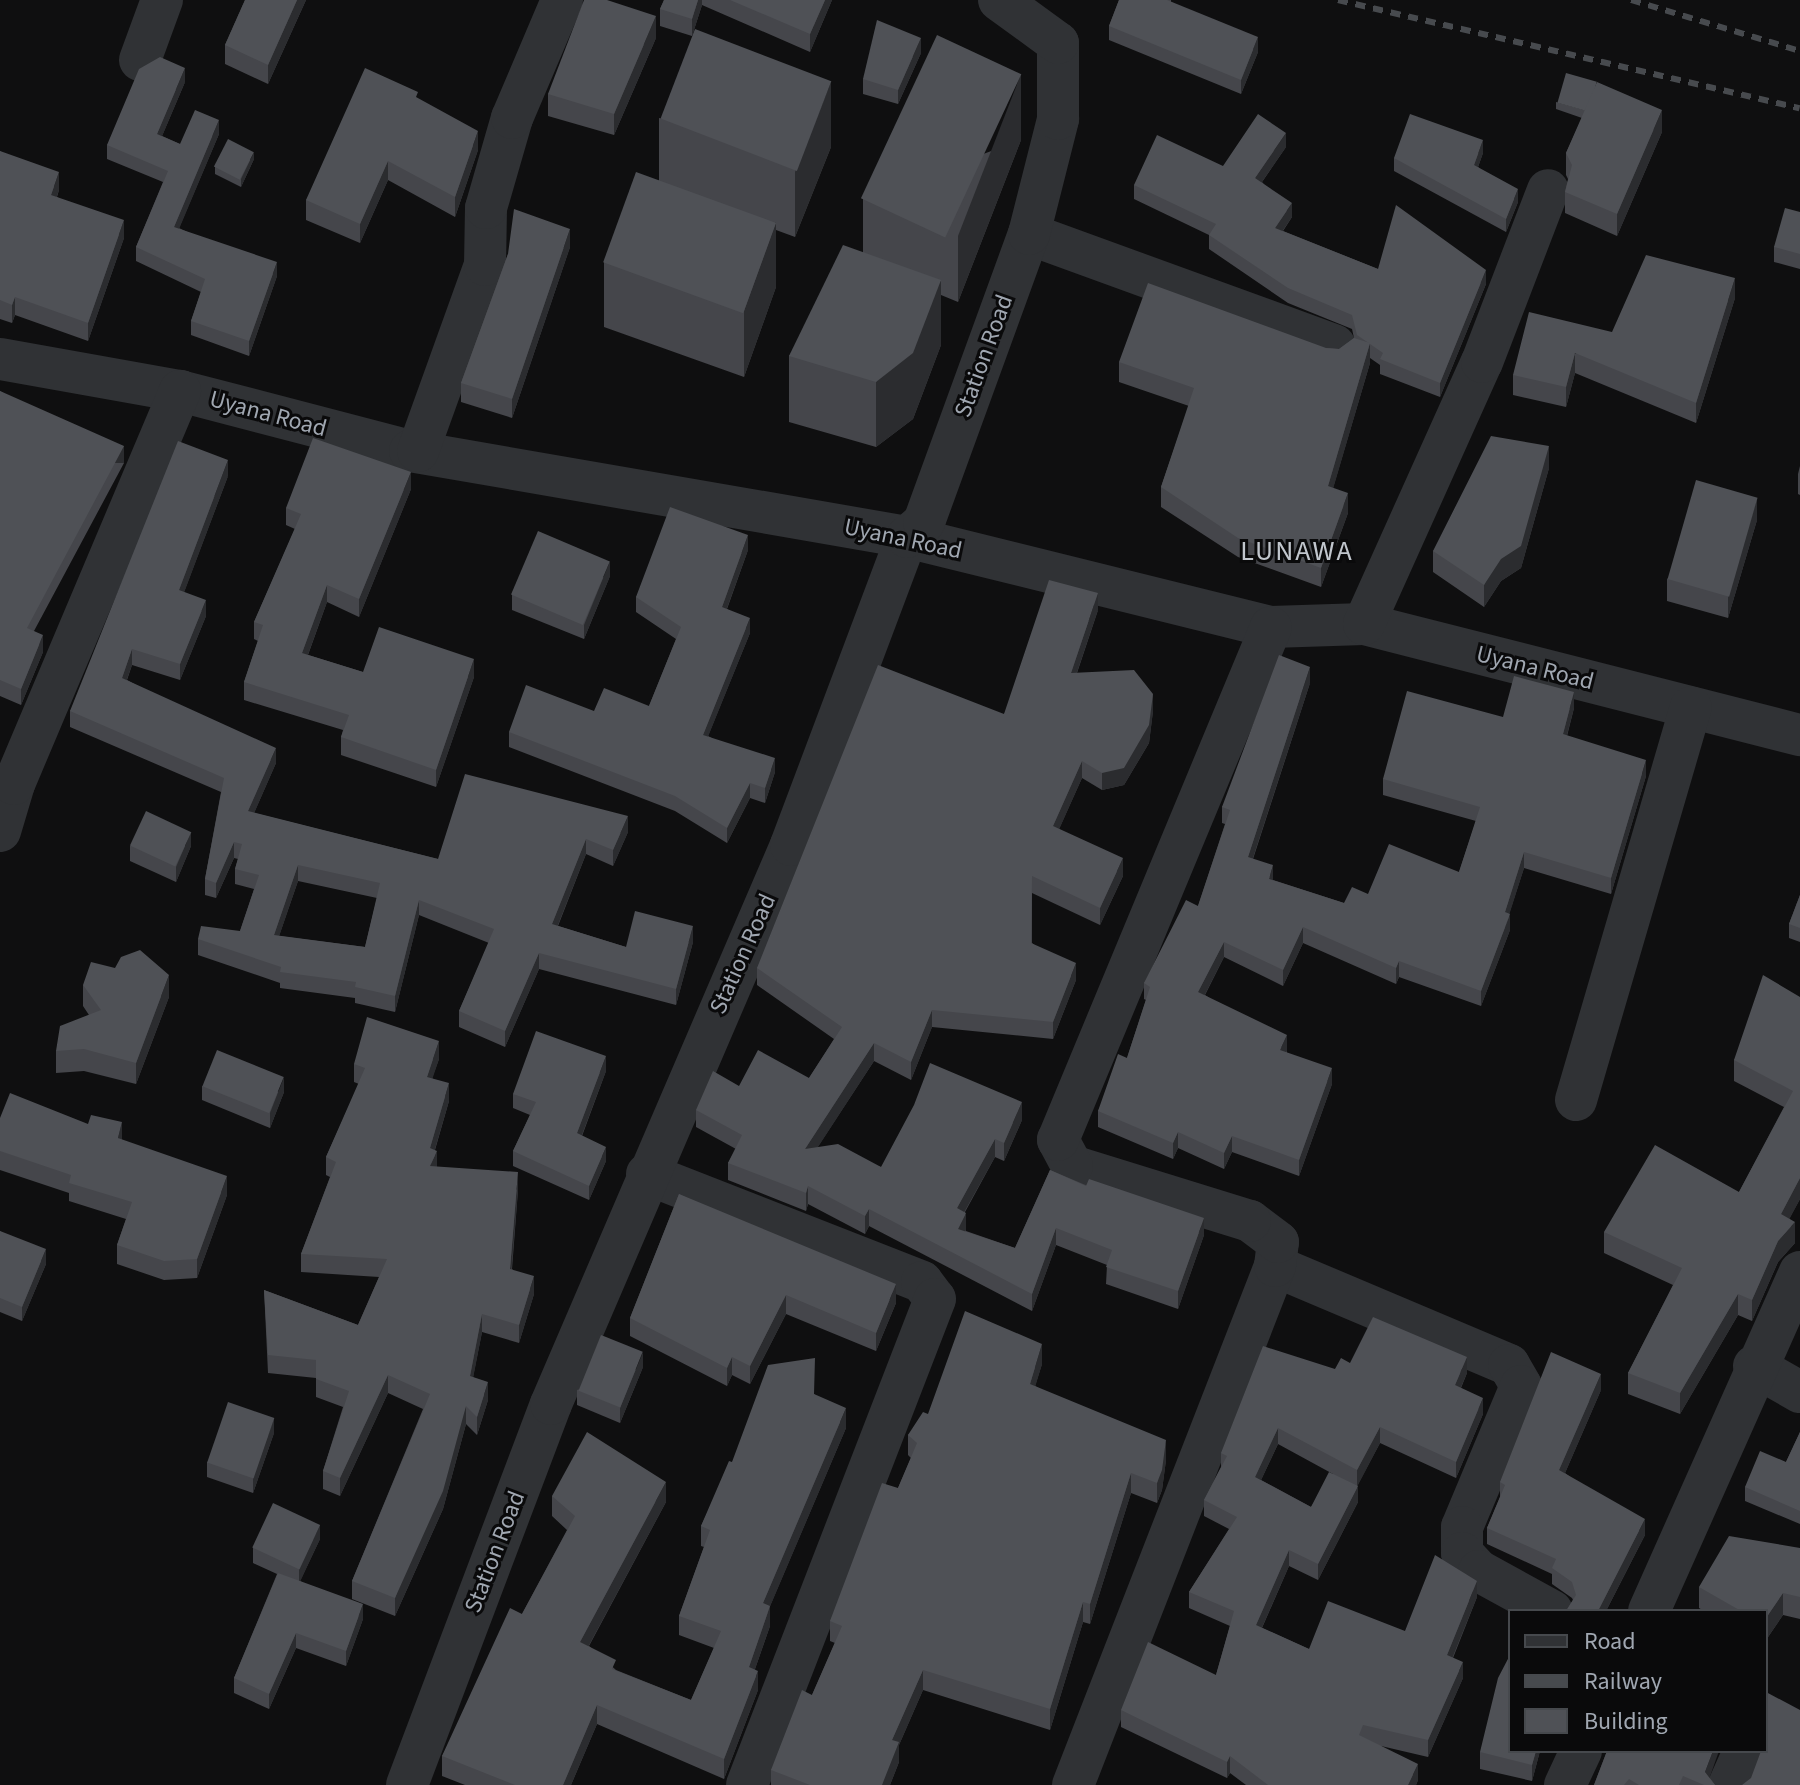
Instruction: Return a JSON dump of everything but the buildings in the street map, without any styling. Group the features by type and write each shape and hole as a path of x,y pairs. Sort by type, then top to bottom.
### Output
{"street":[{"path":"140,60 162,0"},
{"path":"410,451 418,451 485,265 486,208 503,148 562,0"},
{"name":"Station Road","path":"407,1785 551,1404 647,1174 791,845 907,537 924,522 1029,234 1058,119 1058,43 999,0"},
{"path":"1364,624 1482,362 1548,190"},
{"path":"1029,234 1334,345"},
{"name":"Uyana Road","path":"0,359 180,391 410,451 907,537 1271,627 1364,624 1800,735"},
{"path":"0,831 14,784 180,391"},
{"path":"1073,1785 1275,1266 1278,1242 1250,1221 1072,1166 1058,1140 1271,627"},
{"path":"1576,1100 1691,707"},
{"path":"647,1174 922,1282 935,1299 747,1785"},
{"path":"1275,1266 1509,1365 1521,1386 1462,1527 1462,1553 1479,1571 1548,1609"},
{"path":"1650,1609 1754,1366 1800,1272"},
{"path":"1754,1366 1800,1392"},
{"path":"1565,1785 1580,1753"},
{"path":"1729,1785 1743,1753"}],"railway":[{"path":"1338,0 1800,108"},
{"path":"1631,0 1800,51"}],"district":[{"name":"LUNAWA","path":"1297,551"}]}
